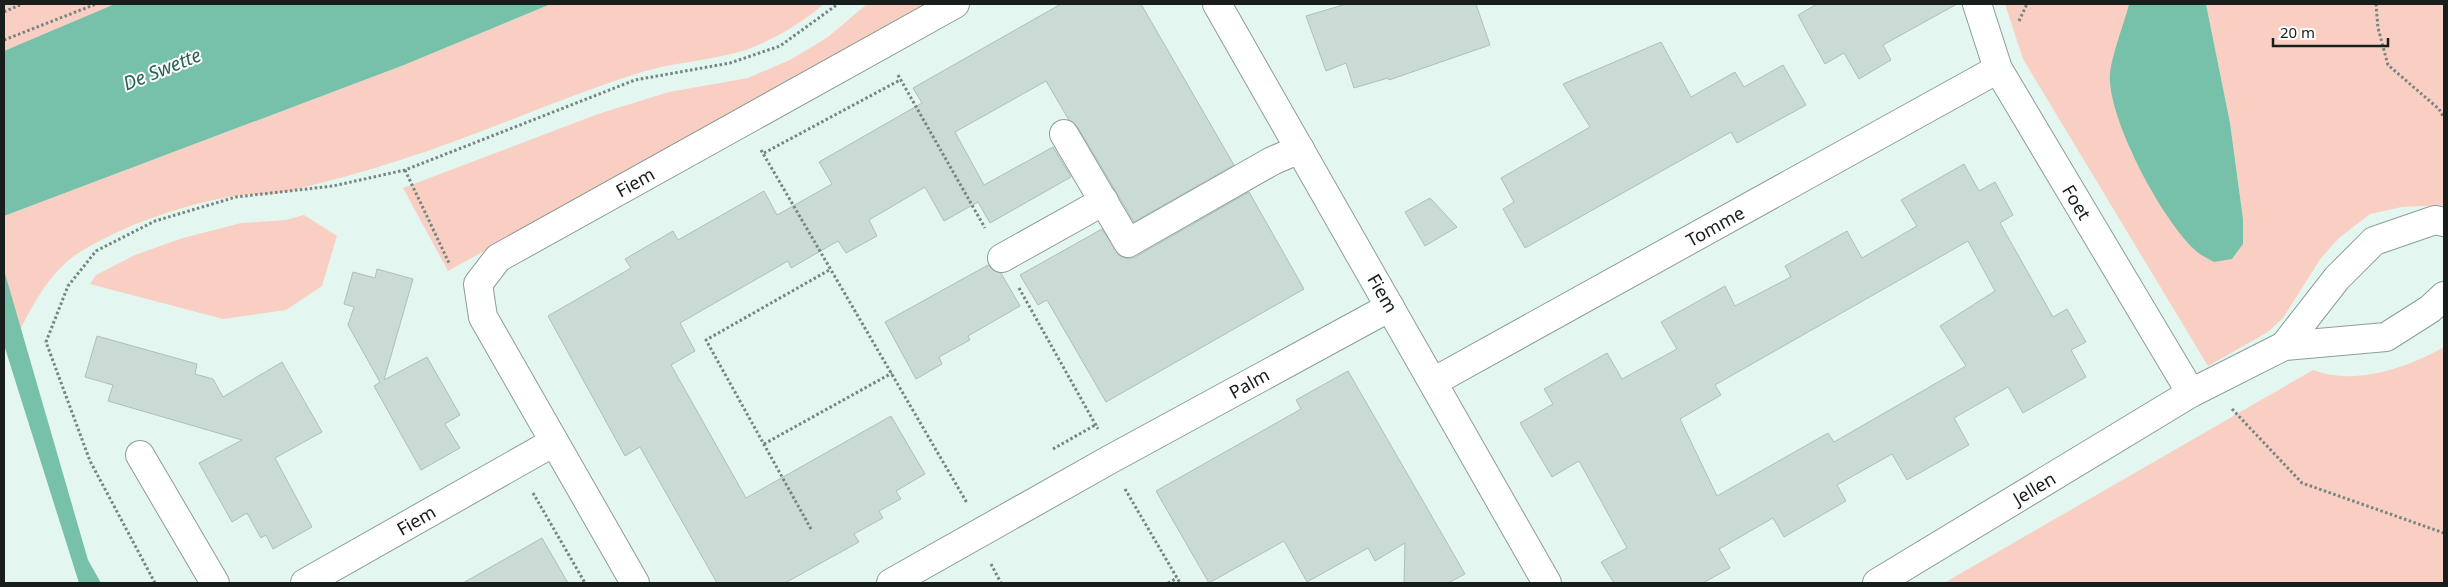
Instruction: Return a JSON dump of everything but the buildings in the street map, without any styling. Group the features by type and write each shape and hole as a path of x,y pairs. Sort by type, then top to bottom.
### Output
{"street":[{"name":"Fiem","path":"478,284 498,258 955,4"},
{"name":"Fiem","path":"1217,4 1547,583"},
{"name":"Foet","path":"1977,4 1998,69 2200,389"},
{"name":"Tomme","path":"1433,382 1998,69"},
{"path":"1064,134 1128,243 1272,161 1300,149"},
{"path":"1002,258 1104,200"},
{"path":"2284,346 2337,278 2374,241 2435,220 2444,222"},
{"path":"478,284 482,316 635,583"},
{"path":"2284,346 2386,337 2430,309 2444,296"},
{"name":"Palm","path":"891,583 1109,460 1390,307"},
{"name":"Jellen","path":"1877,583 2200,389 2284,346"},
{"name":"Fiem","path":"305,583 554,442"},
{"path":"140,455 215,583"}],"path":[{"path":"4,12 22,4"},
{"path":"4,40 96,4"},
{"path":"155,583 90,461 46,342 68,286 96,251 155,221 236,197 333,186 405,170 635,80 730,63 780,46 838,4"},
{"path":"2376,4 2378,28 2388,66 2439,109 2444,118"},
{"path":"764,153 900,80"},
{"path":"745,121 966,501 975,536"},
{"path":"405,170 454,273 478,284"},
{"path":"811,530 706,340 831,269"},
{"path":"764,444 892,372"},
{"path":"2200,389 2302,483 2444,533"},
{"path":"1109,460 1180,583"},
{"path":"516,463 585,583"},
{"path":"1168,583 1177,578"}],"shaded area":[{"path":"4,4 186,4 4,80"},
{"path":"551,4 824,4 784,32 761,44 739,52 642,72 580,93 428,151 355,174 279,193 241,195 215,200 175,210 135,224 98,242 70,259 44,288 18,334 4,337 4,216 404,65"},
{"path":"867,4 930,4 448,271 403,188 598,114 669,92 748,78 792,59 828,37"},
{"path":"2005,4 2129,4 2110,74 2130,150 2165,212 2193,248 2232,259 2243,244 2243,219 2230,123 2206,4 2444,4 2444,205 2402,207 2370,214 2339,238 2321,258 2283,318 2268,332 2208,366 2023,59"},
{"path":"304,215 337,236 322,286 286,310 223,319 90,284 96,275 135,255 183,238 241,223 286,220"},
{"path":"2444,347 2444,583 1944,583 2313,370 2346,376 2363,375 2397,368"}],"water":[{"name":"De Swette","path":"115,4 551,4 404,65 4,216 4,51"},
{"path":"2129,4 2206,4 2230,123 2243,219 2243,244 2232,259 2214,262 2197,252 2182,236 2153,193 2127,141 2117,116 2111,93 2110,74"},
{"path":"4,270 88,560 101,583 79,583 4,345"}]}
